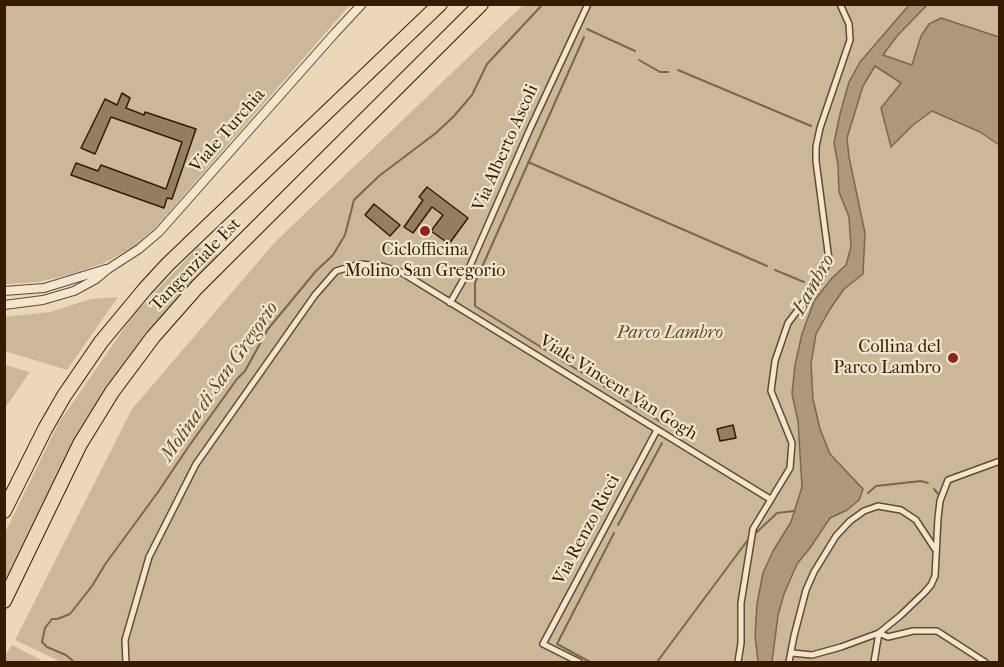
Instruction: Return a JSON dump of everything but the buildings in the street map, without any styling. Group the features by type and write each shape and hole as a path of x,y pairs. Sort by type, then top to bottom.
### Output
{"highway":[{"name":"Tangenziale Est","path":"4,511 64,396 101,342 145,289 168,264 440,4"},
{"name":"Tangenziale Est","path":"4,601 80,444 112,392 153,337 197,287 481,4"}],"street":[{"name":"Viale Turchia","path":"4,305 44,300 74,291 96,279 108,268 139,249 159,232 362,4"},
{"name":"Via Alberto Ascoli","path":"450,303 466,274 588,4"},
{"path":"738,663 741,643 741,603 753,529 790,468 792,443 771,391 775,361 788,323 817,285 829,260 816,147 820,128 850,40 849,24 840,4"},
{"name":"Viale Vincent Van Gogh","path":"126,663 125,640 149,557 187,479 315,295 336,271 360,264 381,266 401,272 770,499"},
{"name":"Viale Turchia","path":"4,291 44,288 108,268"},
{"name":"Via Renzo Ricci","path":"579,663 543,644 657,430"},
{"path":"792,652 812,655 879,633 900,616 931,585 936,568 940,501 948,480 999,461"},
{"path":"789,663 806,590 836,536 850,521 864,511 878,506 901,510 916,520 936,550"},
{"path":"879,633 888,638 913,631 937,631 985,663"},
{"path":"874,663 879,633"}],"green space":[{"path":"4,5 350,5 156,227 134,247 104,263 68,275 38,282 5,284"},
{"name":"Parco Lambro","path":"523,5 999,5 999,662 61,662 15,640 132,409 275,242"},
{"path":"198,247 221,256 153,329 5,588 5,533 58,424 134,314"},
{"path":"118,297 67,370 5,351 5,317 50,312 91,299"},
{"path":"4,365 30,372 5,408"},
{"path":"12,645 41,660 39,662 5,662 5,656"}],"shaded area":[{"path":"910,4 927,5 897,36 883,55 912,65 921,36 929,24 941,18 999,37 999,145 980,132 932,111 913,125 891,147 881,108 901,83 875,66 863,86 847,138 865,233 863,274 844,289 830,309 816,334 811,364 813,399 820,429 830,454 863,489 859,500 847,510 830,518 797,564 778,615 772,662 758,662 755,635 757,604 763,573 773,551 791,522 802,487 798,421 792,394 795,365 802,334 814,301 832,278 846,265 851,247 849,217 839,192 834,143 840,114 849,82 860,62"}],"waterway":[{"name":"Molina di San Gregorio","path":"74,662 42,642 45,628 52,619 70,614 92,586 189,446 245,371 268,329 316,271 333,255 345,235 354,200 379,176 436,133 454,116 472,95 487,64 543,4"},
{"path":"587,29 635,51"},
{"path":"584,37 475,283 475,306 666,425"},
{"path":"639,60 660,72 668,72"},
{"path":"678,70 811,126"},
{"path":"528,162 767,266"},
{"name":"Lambro","path":"775,270 804,282"},
{"path":"618,525 662,443"},
{"path":"868,493 876,486 921,481 928,483"},
{"path":"934,489 939,495"},
{"path":"757,532 777,513 794,511"},
{"path":"590,662 557,644 614,533"},
{"path":"657,662 747,541"}],"place":[{"name":"Ciclofficina Molino San Gregorio","path":"425,231"},
{"name":"Collina del Parco Lambro","path":"953,358"}]}
